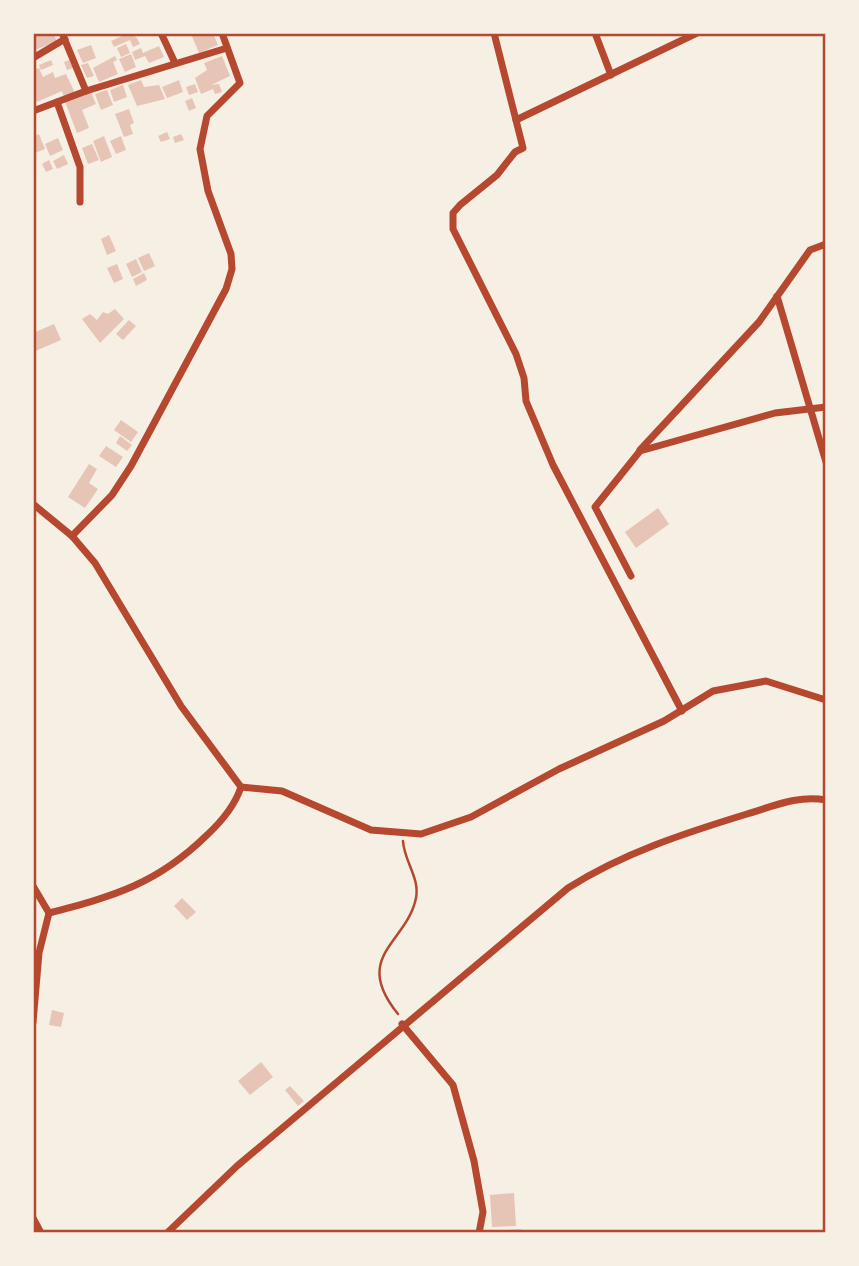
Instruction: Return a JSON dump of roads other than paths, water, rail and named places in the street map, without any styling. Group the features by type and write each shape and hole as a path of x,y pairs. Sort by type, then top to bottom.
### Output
{"street":[{"path":"161,33 174,63"},
{"path":"72,536 80,524 112,495 131,466 226,289 232,261 208,191 200,149 206,116 240,83 222,33"},
{"path":"494,33 523,148 515,152 497,176 453,213 453,229 516,354 524,378 526,401 553,465 682,711"},
{"path":"595,33 611,75"},
{"path":"516,120 698,33"},
{"path":"33,58 64,36 86,91"},
{"path":"33,111 86,91 227,48"},
{"path":"57,102 80,167 80,202"},
{"path":"631,576 594,507 640,451 759,322 810,250 826,244"},
{"path":"777,296 826,462"},
{"path":"640,451 762,417 826,407"},
{"path":"33,504 72,536 95,562 181,706 241,787 282,791 354,825 403,835 431,832 471,817 559,769 682,711 713,691 757,681 778,683 826,699"},
{"path":"49,913 89,904 160,875 214,829 230,809 241,787"},
{"path":"167,1233 237,1166 403,1023 549,903 591,873 677,835 801,798 826,800"},
{"path":"33,886 49,913 38,953 33,1022"},
{"path":"403,1023 453,1085 474,1161 483,1213 479,1233"},
{"path":"33,1218 41,1233"}]}
